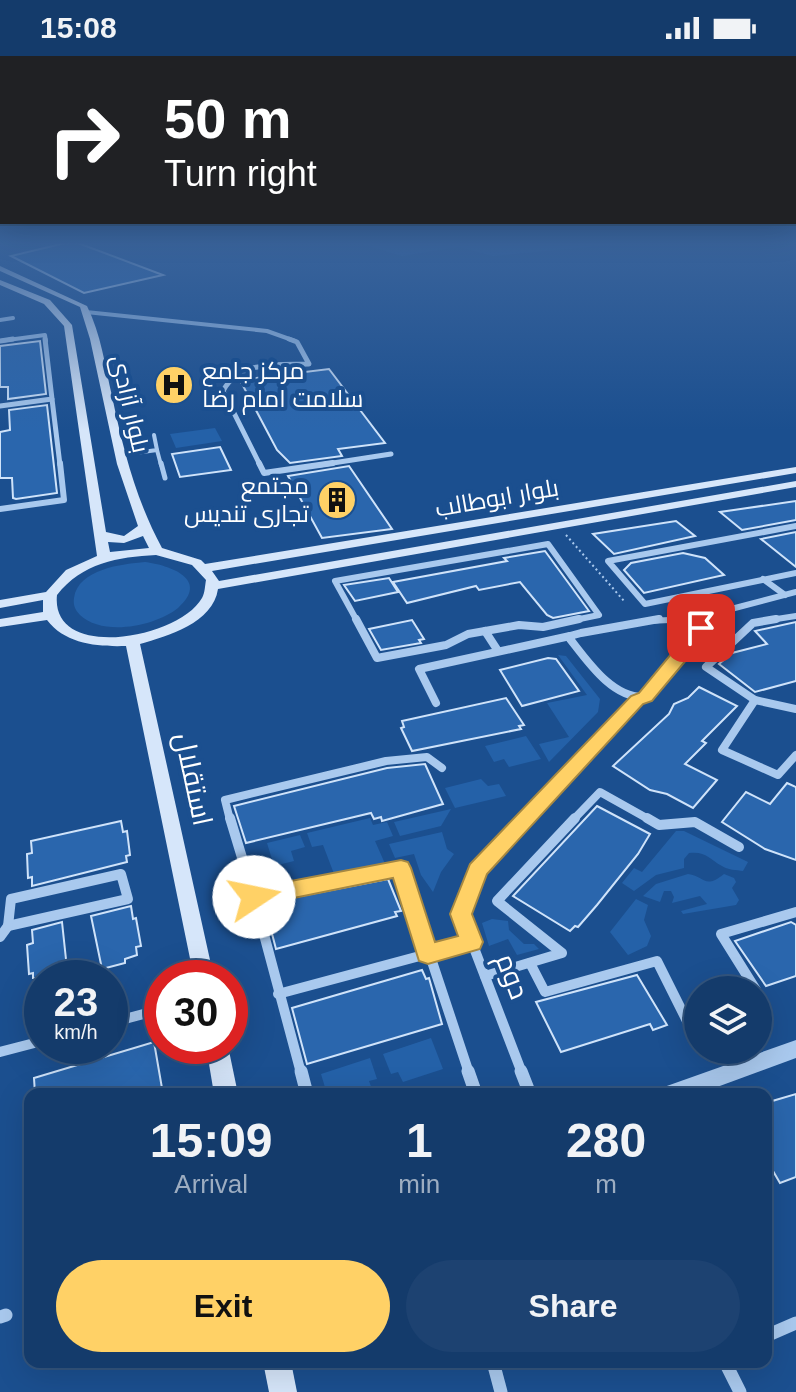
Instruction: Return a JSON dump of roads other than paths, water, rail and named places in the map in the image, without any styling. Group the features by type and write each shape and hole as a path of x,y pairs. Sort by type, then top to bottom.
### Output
{"main road":[{"name":"بلوار آزادی","path":"50,305 68,325 104,557"},
{"path":"82,305 86,312"},
{"name":"بلوار آزادی","path":"86,312 121,455 143,528 157,551"},
{"name":"بلوار ابوطالب","path":"204,568 796,470"},
{"name":"بلوار ابوطالب","path":"213,586 796,484"},
{"path":"102,535 125,540 134,537 143,528"},
{"path":"0,604 50,595 70,573 104,557 157,551 192,560 204,568 213,586 210,599 191,619 159,635 132,641 110,642 71,634 50,615 50,595"},
{"path":"0,623 50,615"},
{"name":"استقلال","path":"132,641 200,960"},
{"path":"220,1064 225,1088"},
{"path":"278,1368 283,1392"}],"street":[{"path":"86,312 267,331 297,342 309,364 252,369 232,375 223,391 264,473 391,454"},
{"path":"0,320 13,318"},
{"path":"0,341 45,335 64,500 0,509"},
{"path":"0,406 52,399"},
{"path":"796,526 608,561 645,604 796,573"},
{"path":"548,544 599,615 543,627 519,625 485,631 468,634 446,645 377,658 335,581 548,544"},
{"path":"763,579 785,595"},
{"path":"436,703 419,669 570,636 683,616 693,619 796,592"},
{"path":"796,616 753,623 706,667 755,700 796,709"},
{"name":"دوم","path":"528,1088 461,914 478,870 637,700 645,697 700,634 701,628 693,619"},
{"path":"485,631 498,651"},
{"path":"570,636 571,641 616,688 637,700"},
{"path":"755,700 722,750 778,775 796,755"},
{"path":"305,1088 225,800 386,761 427,757 442,768"},
{"path":"485,976 562,953 497,901 600,792 659,825 695,822 739,847"},
{"path":"254,897 401,868 474,1088"},
{"path":"0,937 8,926 11,899 121,874 128,899 8,926"},
{"path":"747,976 721,934 796,912"},
{"path":"278,994 472,942"},
{"path":"530,963 545,992 657,961 684,1015"},
{"path":"0,1052 24,1046"},
{"path":"688,1088 796,1049"},
{"path":"772,1333 796,1323"},
{"path":"495,1368 501,1392"},
{"path":"728,1368 740,1392"}],"lane":[{"path":"154,435 165,478"},
{"path":"121,455 157,450"}],"place":[{"name":"مرکز جامع سلامت امام رضا","path":"174,385"},
{"name":"مجتمع تجاری تندیس","path":"337,500"}]}
